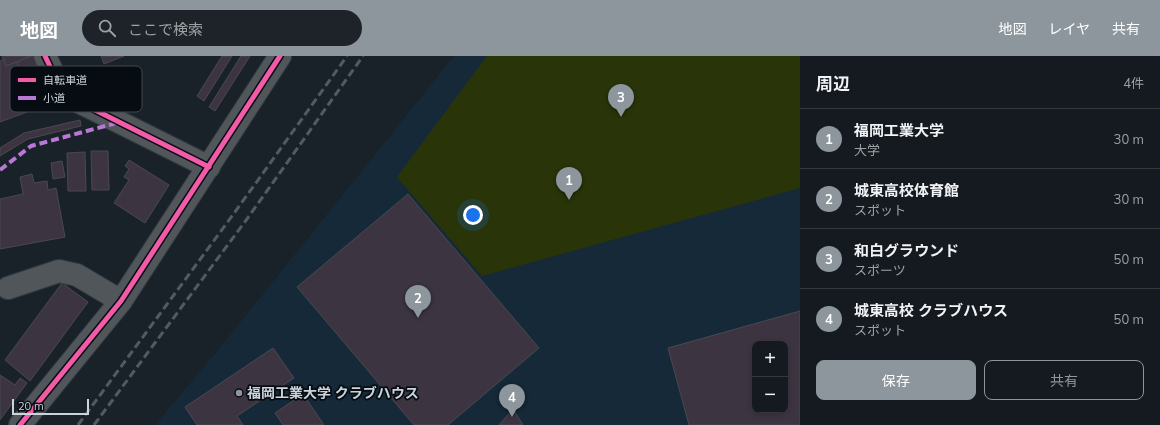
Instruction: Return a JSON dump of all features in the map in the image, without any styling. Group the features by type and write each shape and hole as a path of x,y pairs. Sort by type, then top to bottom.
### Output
{"street":[{"path":"45,56 50,66"},
{"path":"20,425 121,301 280,56"},
{"path":"99,112 209,167"},
{"path":"8,288 59,271 77,275 121,301"}],"shaded area":[{"path":"454,56 800,56 800,425 155,425 219,349"}],"green space":[{"path":"487,56 800,56 800,188 482,276 397,177"}],"building":[{"path":"2,56 28,56 29,57 6,66"},
{"path":"31,56 43,56 47,66 19,66 17,62"},
{"path":"101,56 124,56 104,64"},
{"path":"222,56 232,56 204,101 197,96"},
{"path":"241,56 250,56 215,111 209,107"},
{"path":"4,59 6,66 17,62 19,66 10,66 10,112 27,112 0,122 0,61"},
{"path":"80,120 81,126 28,139 0,156 0,148 24,133"},
{"path":"91,151 108,151 109,190 92,190"},
{"path":"85,152 86,191 68,191 67,153"},
{"path":"129,160 169,185 145,223 114,203 129,180 124,177 129,169 125,166"},
{"path":"62,161 65,177 53,179 51,163"},
{"path":"32,174 34,183 47,181 48,190 56,188 65,237 0,249 0,199 23,194 20,177"},
{"path":"408,194 539,348 448,425 414,425 297,287"},
{"path":"62,283 88,302 30,381 5,360"},
{"path":"800,311 800,425 689,425 668,348"},
{"name":"福岡工業大学 クラブハウス","path":"273,348 294,378 237,416 243,425 197,425 185,407"},
{"path":"0,375 15,385 20,378 27,383 0,420"},
{"name":"福岡工業大学 クラブハウス","path":"303,394 324,425 283,425 275,413"},
{"path":"513,409 523,425 499,425"}],"railway":[{"path":"78,425 235,212 347,56"},
{"path":"94,425 247,219 363,56"}],"marked path":[{"path":"0,170 31,146 120,122"}],"cycle path":[{"path":"45,56 50,66"},
{"path":"20,425 121,301 280,56"},
{"path":"99,112 209,167"}],"place":[{"name":"和白グラウンド","path":"621,117"},
{"name":"福岡工業大学","path":"569,200"},
{"name":"城東高校体育館","path":"418,318"},
{"name":"福岡工業大学 クラブハウス","path":"239,393"},
{"name":"城東高校 クラブハウス","path":"512,417"}]}
